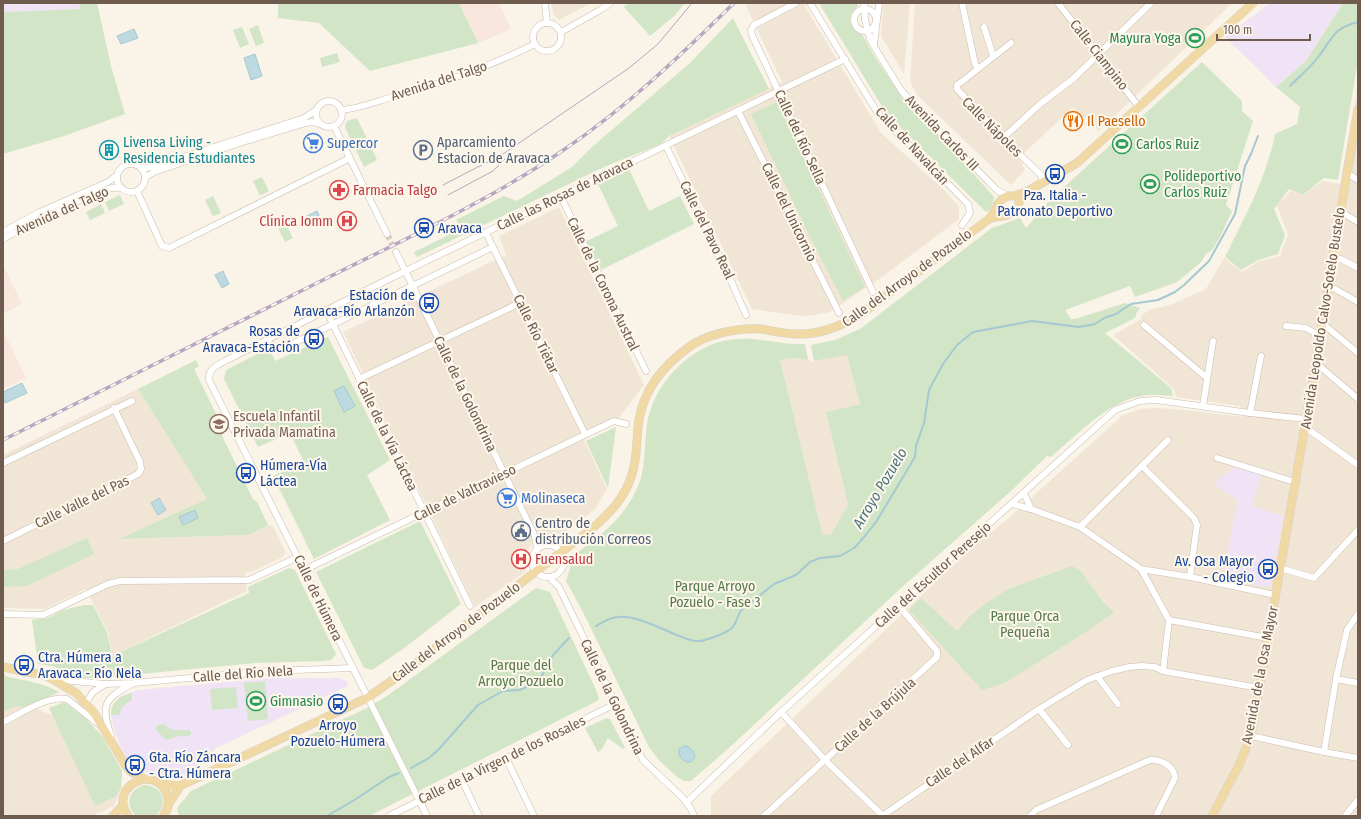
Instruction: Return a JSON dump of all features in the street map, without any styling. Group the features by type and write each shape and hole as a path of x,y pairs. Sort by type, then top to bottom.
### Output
{"main road":[{"path":"1013,198 1016,209 1012,213 1005,216 999,209 1013,198 1026,192 1042,179 1077,163 1252,3"},
{"name":"Avenida Leopoldo Calvo-Sotelo Bustelo","path":"1287,527 1294,482 1306,423 1347,173 1356,133 1358,109"},
{"name":"Calle del Arroyo de Pozuelo","path":"180,786 367,698 403,673 604,519 623,495 632,475 639,420 646,396 662,370 690,346 713,336 737,330 761,329 798,334 821,332 837,327 860,315 989,219 999,209"},
{"name":"Avenida de la Osa Mayor","path":"1212,816 1239,765 1251,736 1287,527"},
{"path":"3,667 47,676 76,693 86,703 112,741 127,773 127,789"},
{"path":"123,762 130,771 144,780"},
{"path":"128,816 123,805 124,795 127,789 136,781 152,780 160,784 180,786 168,804 164,816"},
{"path":"160,784 166,793 168,804"},
{"path":"113,816 123,805"}],"street":[{"path":"546,3 547,23"},
{"path":"560,32 610,3"},
{"name":"Calle del Río Sella","path":"796,3 754,25 751,30 752,35 873,292"},
{"name":"Calle de Navalcán","path":"810,3 882,119 968,204 970,214 962,225"},
{"path":"874,46 878,3"},
{"path":"962,3 975,64 978,68"},
{"name":"Calle Ciampino","path":"1058,3 1139,107"},
{"path":"1140,3 1144,9"},
{"path":"1003,138 1040,104 1073,78 1150,3"},
{"path":"864,6 874,12 877,22 875,27 867,30"},
{"name":"Avenida Carlos III","path":"864,6 855,14 854,21 862,31 867,30"},
{"name":"Avenida Carlos III","path":"864,6 867,30 874,46 910,102 997,190 1013,198"},
{"path":"547,23 555,25 560,32 561,41 559,45 552,50 540,50 533,40 534,31 539,25 547,23"},
{"path":"984,27 993,56"},
{"name":"Calle Nápoles","path":"1011,43 960,83 957,89 1042,179"},
{"name":"Avenida del Talgo","path":"341,110 434,85 489,65 535,44"},
{"name":"Calle las Rosas de Aravaca","path":"210,380 210,373 214,367 326,310 844,60"},
{"path":"142,168 146,177 144,185 137,191 129,192 122,188 117,180 117,175 120,168 127,164 135,164 142,168 152,167 304,118 316,110 322,103 330,101 338,105 341,110 340,120 334,126 312,122 306,123 167,167 146,177"},
{"path":"316,110 316,118 321,124"},
{"name":"Calle del Unicornio","path":"738,111 838,314"},
{"path":"334,126 387,234"},
{"name":"Calle del Pavo Real","path":"666,146 746,315"},
{"path":"137,191 162,246 168,248 232,218 350,158"},
{"path":"1347,173 1358,180"},
{"name":"Avenida del Talgo","path":"3,232 40,212 108,182 117,175"},
{"name":"Avenida del Talgo","path":"3,238 45,216 99,192 116,187 122,188"},
{"path":"997,190 999,195 999,209"},
{"name":"Calle de la Corona Austral","path":"561,197 646,372"},
{"path":"1341,212 1358,222"},
{"name":"Calle Río Tiétar","path":"486,233 585,434"},
{"name":"Calle las Rosas de Aravaca","path":"265,341 275,347 288,346 493,247"},
{"name":"Calle de la Golondrina","path":"396,252 535,536 537,550 532,560 532,566 536,572 542,576 550,578 559,586 643,760 687,802 694,816"},
{"path":"1333,257 1341,258 1358,268"},
{"path":"1328,285 1358,302"},
{"path":"359,379 520,303"},
{"name":"Calle de la Vía Láctea","path":"326,310 470,606"},
{"path":"1322,323 1358,353"},
{"path":"1144,325 1207,378"},
{"path":"1286,326 1306,328 1320,336"},
{"path":"1203,406 1213,341"},
{"path":"1250,413 1261,356"},
{"path":"1316,363 1358,399"},
{"name":"Calle de Húmera","path":"210,380 427,816"},
{"path":"3,462 132,400"},
{"name":"Calle del Escultor Peresejo","path":"687,802 781,712 1115,410 1128,404 1149,400 1203,406 1306,423"},
{"name":"Calle Valle del Pas","path":"3,542 138,474 141,470 140,462 114,408"},
{"name":"Calle de Valtravieso","path":"304,570 585,434 614,421 626,424"},
{"path":"1306,423 1358,465"},
{"path":"1080,527 1168,440"},
{"path":"1217,458 1294,482"},
{"path":"1142,466 1194,518 1197,526 1190,577"},
{"path":"1024,493 1031,509"},
{"path":"1012,504 1031,509 1080,527 1141,569 1190,577 1275,596"},
{"path":"1280,568 1314,578 1358,530"},
{"name":"Calle de la Golondrina","path":"535,536 546,545 555,547 562,552"},
{"path":"537,550 546,545"},
{"path":"559,586 560,573 564,563 562,552"},
{"path":"3,614 43,615 108,584 120,582 249,580 298,557"},
{"path":"1141,569 1169,620 1163,671"},
{"path":"550,578 560,573"},
{"name":"Calle de la Brújula","path":"764,816 937,657 937,651 899,606"},
{"path":"1324,752 1336,679 1347,630 1358,614"},
{"path":"1169,620 1268,638"},
{"name":"Calle del Alfar","path":"882,816 1038,709 1087,680 1097,676 1129,667 1142,666 1155,667 1163,671 1259,688"},
{"name":"Calle del Río Nela","path":"47,676 72,681 106,684 134,683 268,671 353,668"},
{"path":"1097,676 1118,704"},
{"path":"1336,679 1358,684"},
{"name":"Calle del Río Nela","path":"112,741 105,718 105,708 110,698 120,690 134,683"},
{"path":"86,703 93,692 106,684"},
{"path":"3,722 55,698 67,699 90,716 106,732"},
{"name":"Calle de la Virgen de los Rosales","path":"389,816 616,704"},
{"path":"1038,709 1068,745"},
{"path":"781,712 825,760 882,816"},
{"path":"1251,736 1358,758"},
{"path":"506,758 534,816"},
{"path":"1030,816 1036,810 1150,760 1154,760 1170,767 1175,778 1156,816"},
{"path":"462,780 479,816"},
{"path":"1345,816 1358,800"}],"shaded area":[{"path":"3,3 79,3 81,9 3,12"},
{"path":"459,3 499,3 511,29 478,43"},
{"path":"551,3 591,3 559,20 554,15"},
{"path":"749,3 804,3 881,133 944,190 959,207 959,219 882,277 830,312 801,316 752,309 669,136 782,82 746,6"},
{"path":"883,3 910,3 904,74 881,36"},
{"path":"915,3 1233,3 1099,131 1073,107 1019,158 1025,170 1011,185 918,96 912,86 910,79"},
{"path":"1270,3 1343,3 1306,61 1276,87 1225,37"},
{"path":"1358,86 1358,816 711,816 711,796 966,553 1011,516 1123,415 1141,409 1157,408 1243,417 1240,406 1176,397 1173,388 1113,335 1141,319 1142,315 1149,310 1170,305 1206,289 1224,258 1242,272 1259,261 1280,256 1288,235 1277,205 1291,191 1303,195 1323,181 1340,184"},
{"path":"559,207 644,385 617,420 584,440 607,489 595,509 555,541 547,539 540,540 531,545 524,559 526,571 475,607 343,332 506,255 499,236"},
{"path":"3,265 22,304 3,314"},
{"path":"3,330 26,378 3,389"},
{"path":"847,354 860,404 826,412 848,505 831,534 826,535 822,534 779,360 795,358 810,360 811,362"},
{"path":"138,389 207,499 120,539 248,535 268,525 273,526 286,553 281,558 254,571 245,573 247,591 112,656 108,632 86,589 45,609 3,608 3,455"},
{"path":"1234,467 1261,475 1252,506 1283,516 1271,585 1268,587 1222,579 1238,500 1213,484"},
{"path":"270,678 339,678 347,681 348,685 216,748 198,768 178,778 161,776 143,771 130,763 120,746 111,715 111,709 119,697 138,690"},
{"path":"3,695 102,736 122,771 121,788 114,806 92,816 3,816"}],"green space":[{"path":"79,3 97,3 111,66 125,114 64,136 3,154 3,12 80,9"},
{"path":"278,3 459,3 478,43 370,71 319,23 278,18"},
{"path":"629,3 685,3 674,16 650,36 624,7"},
{"path":"819,3 858,3 858,6 851,14 850,22 855,30 862,34 873,54 903,99 941,137 994,197 992,206 988,211 986,212 886,113"},
{"path":"1343,3 1358,3 1358,60 1338,180 1324,178 1303,195 1289,189 1274,209 1285,235 1278,254 1258,260 1241,270 1225,257 1261,182 1275,134 1297,124 1300,107 1276,87 1306,61"},
{"path":"733,18 769,89 669,136 661,144 604,167 417,257 414,252 449,235 447,230 459,225 456,220 504,196 517,201 572,167 592,147 690,63"},
{"path":"258,25 264,43 256,46 249,29"},
{"path":"242,27 249,44 240,48 233,30"},
{"path":"337,53 340,62 322,67 320,58"},
{"name":"Parque Arroyo Pozuelo - Fase 3","path":"1202,62 1242,101 1242,111 1253,121 1226,205 1232,211 1220,237 1212,250 1206,254 1201,262 1177,282 1135,297 1130,286 1065,310 1071,319 1075,319 1125,303 1140,308 1135,318 1105,333 1171,388 1173,396 1151,395 1134,398 1121,403 1096,418 1051,457 1047,456 1011,491 901,588 730,747 691,781 684,781 677,777 659,760 649,747 583,612 566,581 572,556 603,533 621,515 635,493 642,474 645,438 650,410 664,383 684,361 696,352 723,341 734,339 755,339 805,344 808,360 795,358 780,360 822,533 826,535 831,534 848,505 826,412 860,404 847,355 814,361 811,345 835,340 860,329 992,228 1020,218 1026,228 1052,198"},
{"path":"777,102 865,287 843,301 813,243 751,114"},
{"path":"357,118 377,160 364,167 345,127 347,121"},
{"path":"629,169 649,211 680,196 694,224 599,271 585,242 618,226 598,184"},
{"path":"262,177 269,191 260,196 253,181"},
{"path":"120,195 124,204 109,211 105,202"},
{"path":"213,196 221,213 213,216 205,200"},
{"path":"101,204 105,213 90,220 86,212"},
{"path":"286,224 293,238 285,242 278,228"},
{"path":"328,337 390,460 367,475 390,520 314,559 273,476 304,462 290,433 258,447 224,379 226,370 269,348 275,361"},
{"path":"196,360 199,366 194,369 223,428 222,436 253,499 257,502 268,525 248,535 119,539 207,499 138,389"},
{"path":"616,427 608,488 586,441"},
{"path":"420,521 461,604 403,649 372,670 364,668 316,572"},
{"path":"87,538 94,554 27,586 3,587 3,570 18,569"},
{"name":"Parque Orca Pequeña","path":"1072,566 1080,570 1103,602 1114,612 1089,630 1005,683 982,690 909,610 921,598 957,631 970,616 982,606 1008,589"},
{"path":"289,568 295,570 336,654 331,660 256,663 98,678 77,678 69,676 66,672 52,666 38,664 32,620 48,618 63,610 84,605 93,605 107,632 112,656 249,593 248,587"},
{"name":"Parque del Arroyo Pozuelo","path":"536,588 550,592 597,692 599,699 597,701 369,816 179,816 177,808 191,791 369,707 387,696"},
{"path":"3,674 5,674 5,676 46,686 59,692 30,706 17,706 3,712"},
{"name":"Gimnasio","path":"265,681 268,719 248,721 244,683"},
{"path":"236,687 238,708 212,710 210,689"},
{"path":"132,693 132,700 123,706 119,715 111,715 113,706 117,700"},
{"path":"64,702 85,718 102,736 122,771 121,788 115,797 95,806 49,708"},
{"path":"607,718 610,719 625,748 623,749 608,738 602,749 598,752 585,728"},
{"path":"164,724 172,730 189,730 191,735 165,739 155,729 158,725"},
{"path":"145,785 154,787 160,792 163,803 162,808 156,816 136,816 130,807 129,802 132,793"}],"water":[{"path":"134,29 138,38 121,44 117,36"},
{"path":"255,54 262,76 251,80 244,58"},
{"path":"317,211 322,222 317,225 314,218 307,221 307,216"},
{"path":"223,271 229,284 222,288 215,275"},
{"path":"22,383 27,393 5,403 3,392"},
{"path":"344,386 355,406 344,412 334,391"},
{"path":"159,498 166,510 158,515 151,503"},
{"path":"195,510 198,518 183,525 179,517"},
{"path":"684,746 690,748 694,753 695,757 691,762 686,762 680,757 679,749"}],"waterway":[{"name":"Arroyo Pozuelo","path":"1290,86 1319,56 1334,34 1343,27 1358,22"},
{"name":"Arroyo Pozuelo","path":"596,626 616,617 626,617 641,620 691,640 700,641 707,639 722,634 732,628 742,609 774,584 796,575 810,562 820,558 840,556 854,548 876,522 915,457 916,446 924,423 929,390 943,364 957,345 973,332 1032,321 1079,327 1095,324 1104,318 1116,314 1131,304 1158,300 1175,292 1209,261 1235,214 1245,166 1258,136"},
{"name":"Arroyo Pozuelo","path":"411,768 429,758 439,749 478,705 503,691 519,690 532,685 540,679 553,655 569,638"},
{"name":"Arroyo Pozuelo","path":"327,816 389,777 399,773"}],"tunnel":[{"path":"387,234 396,252"}],"tram line":[{"path":"443,185 503,154 629,68 658,44 692,3"},
{"path":"448,195 493,171 510,154"}],"railway":[{"path":"3,440 416,234 507,186 565,149 610,116 674,61 734,3"}],"place":[{"name":"Mayura Yoga","path":"1195,38"},
{"name":"Il Paesello","path":"1073,121"},
{"name":"Supercor","path":"313,143"},
{"name":"Carlos Ruiz","path":"1122,144"},
{"name":"Livensa Living - Residencia Estudiantes","path":"109,150"},
{"name":"Aparcamiento Estacion de Aravaca","path":"423,150"},
{"name":"Pza. Italia - Patronato Deportivo","path":"1055,174"},
{"name":"Polideportivo Carlos Ruiz","path":"1150,184"},
{"name":"Farmacia Talgo","path":"339,190"},
{"name":"Clínica Iomm","path":"347,221"},
{"name":"Aravaca","path":"424,228"},
{"name":"Estación de Aravaca-Río Arlanzón","path":"429,303"},
{"name":"Rosas de Aravaca-Estación","path":"314,339"},
{"name":"Escuela Infantil Privada Mamatina","path":"219,424"},
{"name":"Húmera-Vía Láctea","path":"246,473"},
{"name":"Molinaseca","path":"507,498"},
{"name":"Centro de distribución Correos","path":"521,531"},
{"name":"Fuensalud","path":"521,559"},
{"name":"Av. Osa Mayor - Colegio","path":"1268,569"},
{"name":"Ctra. Húmera a Aravaca - Río Nela","path":"24,665"},
{"name":"Gimnasio","path":"256,701"},
{"name":"Arroyo Pozuelo-Húmera","path":"338,704"},
{"name":"Gta. Río Záncara - Ctra. Húmera","path":"135,765"}]}
